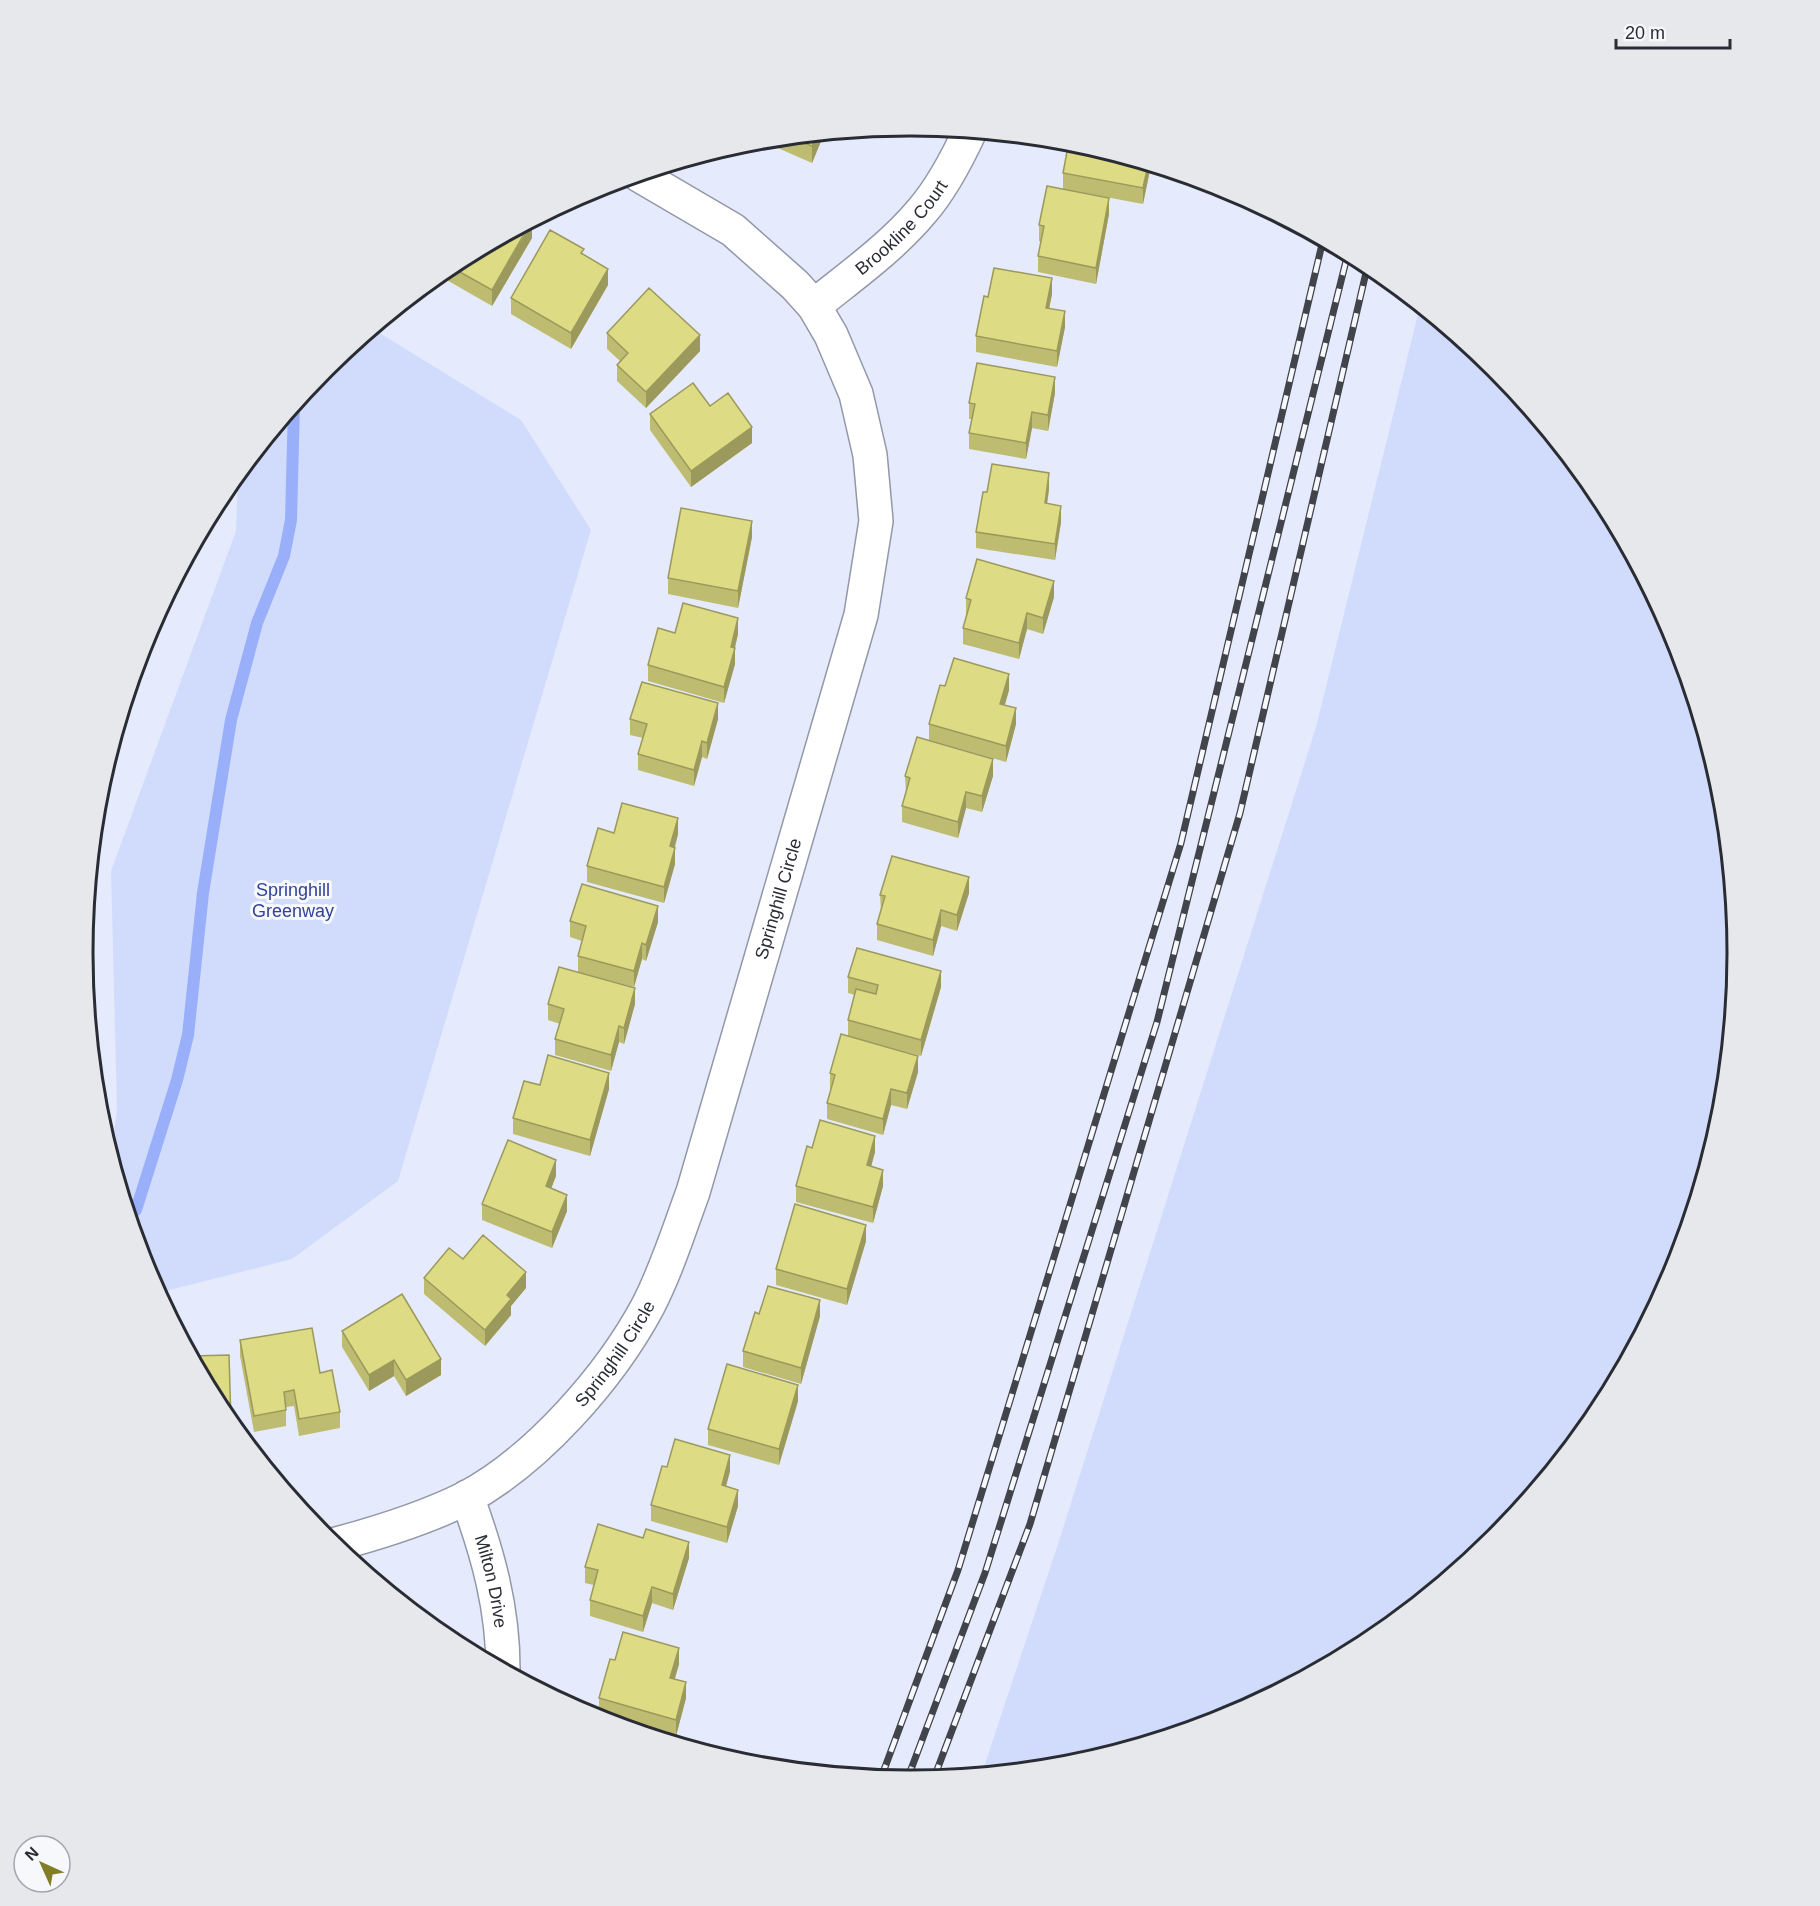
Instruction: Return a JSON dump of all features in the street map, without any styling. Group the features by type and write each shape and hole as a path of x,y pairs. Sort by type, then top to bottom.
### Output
{"street":[{"name":"Brookline Court","path":"814,306 891,244 923,210 946,178 966,138"},
{"name":"Springhill Circle","path":"344,1542 397,1526 467,1497 502,1474 548,1437 581,1402 618,1355 648,1306 669,1260 693,1192 861,615 876,521 869,444 856,393 831,335 814,306 771,262 733,230 647,179"},
{"name":"Milton Drive","path":"467,1497 495,1583 503,1636 503,1662"}],"path":[{"path":"1225,1707 1226,1703"}],"green space":[{"path":"1418,314 1488,375 1524,414 1589,499 1618,545 1643,592 1684,690 1711,794 1720,846 1727,953 1720,1060 1699,1164 1684,1216 1643,1314 1618,1362 1589,1407 1524,1492 1488,1531 1407,1601 1318,1661 1223,1708 1173,1727 1121,1742 1069,1754 984,1766 1059,1541 1316,727"},
{"name":"Springhill Greenway","path":"379,333 521,420 591,530 398,1181 292,1259 166,1291 136,1216 114,1132 117,1111 111,871 236,531 237,490 296,414 332,375"}],"building":[{"path":"1067,152 1147,171 1143,188 1063,173"},
{"path":"1047,186 1109,198 1096,268 1038,256 1044,226 1039,225"},
{"path":"550,230 584,249 581,253 608,269 571,333 511,298"},
{"path":"525,233 492,290 459,272"},
{"path":"994,268 1052,278 1046,308 1065,311 1057,351 976,336 984,296 988,297"},
{"path":"649,288 700,335 646,392 617,365 628,353 607,333"},
{"path":"977,363 1055,377 1048,415 1032,412 1026,443 969,433 975,404 969,403"},
{"path":"693,383 710,406 728,393 752,427 691,471 650,414"},
{"path":"992,464 1049,473 1045,503 1061,506 1055,544 976,532 983,492 987,492"},
{"path":"681,508 752,521 738,591 668,578"},
{"path":"977,559 1054,581 1043,618 1027,613 1019,643 963,628 971,600 966,598"},
{"path":"683,603 738,618 731,647 735,648 724,687 648,665 658,628 675,633"},
{"path":"954,658 1009,674 1000,704 1016,708 1006,746 929,724 940,685 945,686"},
{"path":"642,682 718,703 707,743 702,741 694,770 638,754 647,724 630,719"},
{"path":"917,737 993,759 982,796 966,792 958,822 902,806 910,778 905,776"},
{"path":"622,803 678,818 670,846 675,848 664,887 587,866 598,828 614,833"},
{"path":"892,856 969,877 957,915 941,910 933,940 877,924 885,896 880,895"},
{"path":"582,884 658,906 646,945 642,943 634,971 578,956 586,926 570,921"},
{"path":"857,948 941,971 921,1040 848,1020 856,989 876,994 878,985 848,977"},
{"path":"559,967 635,988 624,1028 619,1026 611,1055 555,1039 564,1009 548,1004"},
{"path":"841,1034 918,1056 907,1093 891,1089 883,1119 827,1103 835,1075 830,1073"},
{"path":"548,1055 609,1073 590,1140 513,1118 524,1081 540,1085"},
{"path":"820,1120 875,1136 867,1165 883,1170 873,1207 796,1186 807,1146 812,1148"},
{"path":"508,1140 556,1160 546,1186 567,1195 552,1232 482,1204"},
{"path":"795,1204 866,1225 847,1289 776,1269"},
{"path":"483,1235 526,1272 507,1295 511,1299 485,1330 424,1278 449,1248 463,1259"},
{"path":"768,1286 820,1300 801,1368 743,1351 755,1312 759,1314"},
{"path":"402,1294 441,1359 406,1380 394,1360 369,1375 342,1331"},
{"path":"312,1328 320,1373 332,1370 340,1412 299,1419 294,1390 284,1392 286,1410 254,1416 240,1340"},
{"path":"229,1355 231,1406 202,1361 199,1356"},
{"path":"727,1364 798,1385 779,1449 708,1429"},
{"path":"675,1439 730,1455 722,1485 738,1490 727,1527 651,1505 662,1466 667,1467"},
{"path":"598,1524 643,1538 646,1529 689,1542 673,1594 652,1587 643,1616 590,1600 598,1570 585,1567"},
{"path":"623,1632 679,1648 670,1678 686,1682 676,1720 599,1698 610,1659 615,1660"}],"waterway":[{"path":"136,1210 177,1080 188,1035 203,893 231,720 257,623 284,556 291,520 294,417"}],"railway":[{"path":"884,1769 958,1570 1181,843 1321,247"},
{"path":"911,1770 985,1573 1157,1022 1346,262"},
{"path":"937,1769 1030,1524 1240,813 1365,275"}]}
